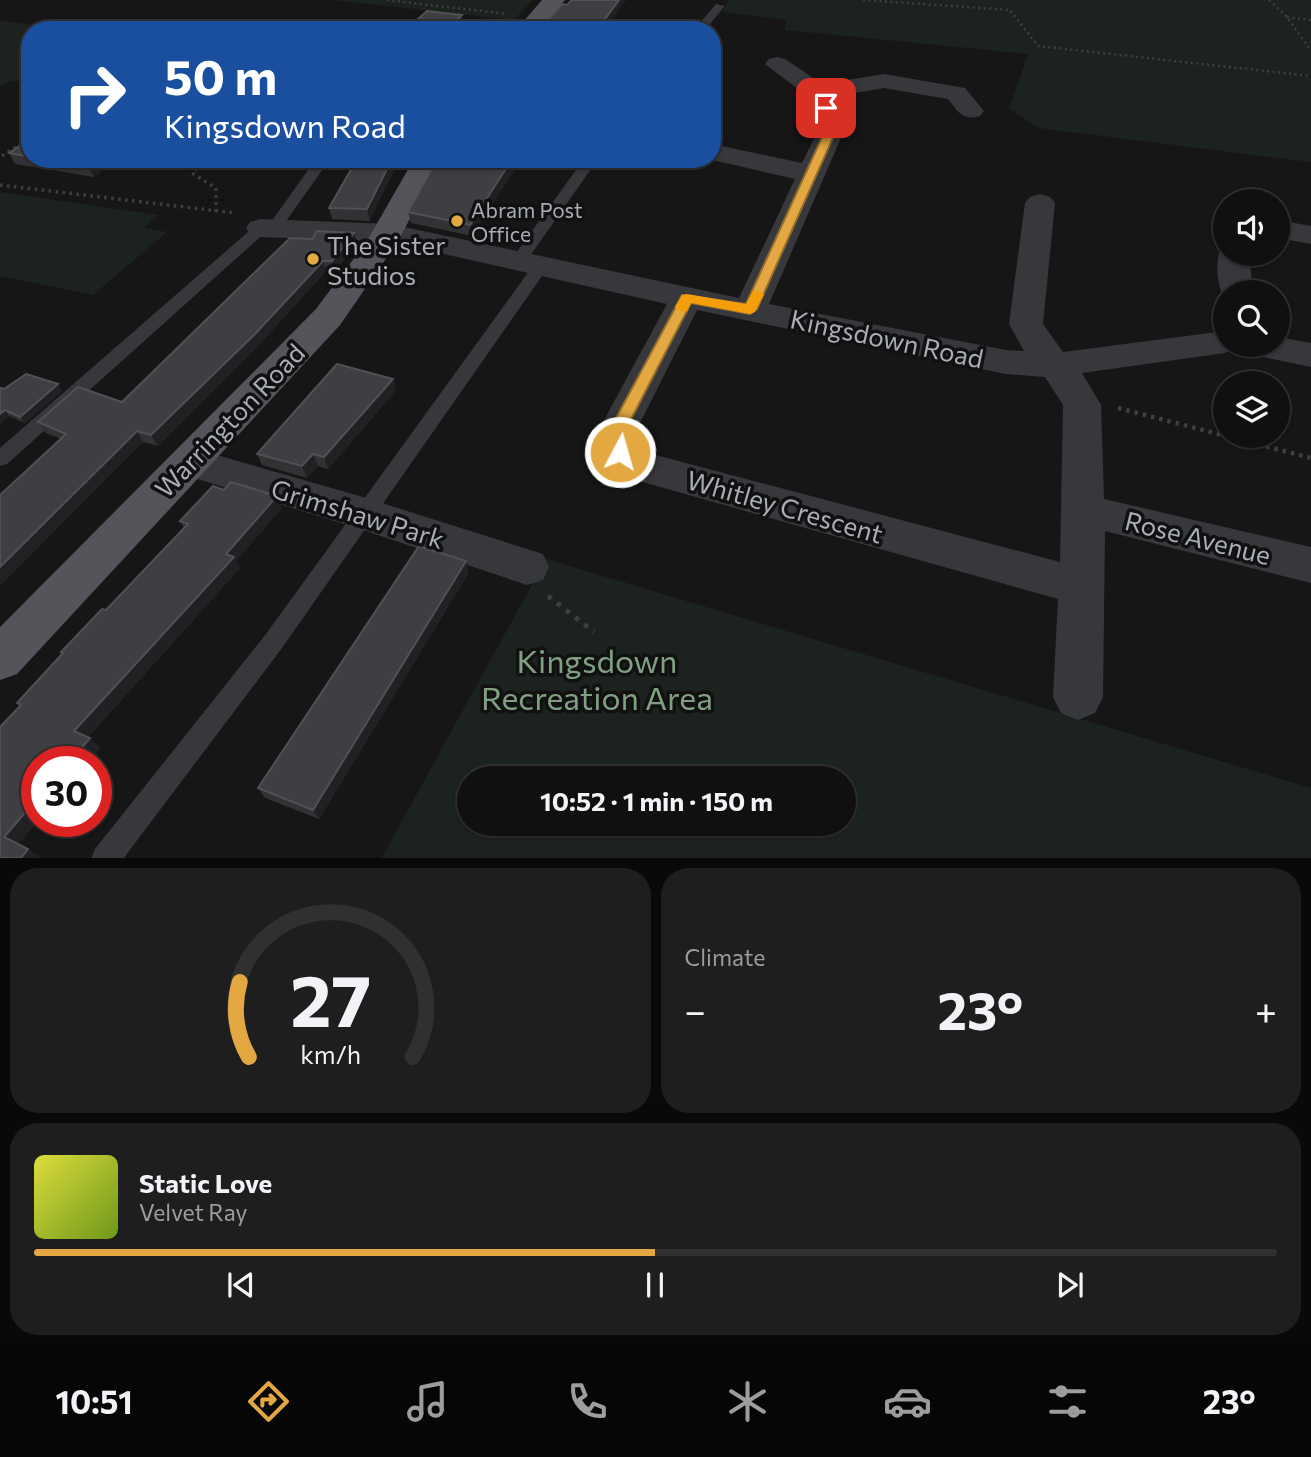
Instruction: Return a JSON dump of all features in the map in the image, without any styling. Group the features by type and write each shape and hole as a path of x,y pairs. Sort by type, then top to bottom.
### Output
{"main road":[{"path":"522,21 554,0"},
{"name":"Warrington Road","path":"0,659 328,317 360,278 390,233 423,168"}],"street":[{"path":"750,309 834,124 817,92 777,64"},
{"path":"817,92 884,81 956,93 971,111"},
{"path":"721,154 813,174"},
{"path":"1040,204 1026,324 1052,365 1079,398 1084,510 1078,696"},
{"name":"Kingsdown Road","path":"268,228 390,233 687,298 1006,362 1052,365 1213,344"},
{"path":"1290,231 1311,235"},
{"name":"Whitley Crescent","path":"687,298 616,433 620,452 639,466 1080,586"},
{"path":"1290,351 1311,355"},
{"name":"Grimshaw Park","path":"189,462 363,513 527,567"},
{"name":"Rose Avenue","path":"1084,510 1311,565"}],"lane":[{"path":"707,21 720,6"},
{"path":"0,459 268,228 316,168"},
{"path":"106,858 274,641 363,513 530,263 585,168"}],"path":[{"path":"387,0 514,21"},
{"path":"863,0 1010,10 1038,46 1311,76"},
{"path":"1269,0 1287,17 1311,51"},
{"path":"1287,17 1311,20"},
{"path":"2,156 21,144"},
{"path":"197,168 192,173 216,188 216,212"},
{"path":"0,185 240,214 268,228"},
{"path":"1079,398 1311,458"},
{"path":"527,567 541,591 594,632"}],"green space":[{"path":"333,0 533,0 514,20"},
{"path":"729,0 1311,0 1311,162 1039,128 1009,109 1028,54 785,30 786,20 722,12"},
{"path":"0,20 21,23 21,82 11,81 0,87"},
{"path":"0,192 158,215 144,228 167,232 93,295 0,276"},
{"name":"Kingsdown Recreation Area","path":"546,559 1311,788 1311,858 382,858"}],"building":[{"path":"572,0 619,0 604,21 547,21 562,4 567,5"},
{"path":"427,11 462,15 456,21 416,21"},
{"path":"21,145 21,155 9,153"},
{"path":"352,168 388,168 367,209 329,208"},
{"path":"432,168 506,168 470,225 408,212"},
{"path":"317,231 354,233 332,261 323,261 255,334 151,435 137,431 0,567 0,495 66,434 38,422 78,387 122,402 290,238 312,239"},
{"path":"337,364 393,379 324,457 313,454 302,466 257,454"},
{"path":"26,374 58,384 20,417 5,410 0,414 0,388 4,389"},
{"path":"231,482 277,496 226,554 234,557 74,731 90,738 83,746 21,746 21,817 4,837 28,849 21,858 0,858 0,727 21,705 17,703 63,653 61,652 102,609 106,610 188,524 180,521 213,486 224,490"},
{"path":"419,546 466,561 313,810 258,788"}],"slow traffic":[{"path":"682,307 687,298 750,309 758,294"}],"place":[{"name":"Abram Post Office","path":"457,221"},
{"name":"The Sister Studios","path":"313,259"}],"route":[{"path":"620,452 616,433 687,298 750,309 834,124 826,108"}]}
